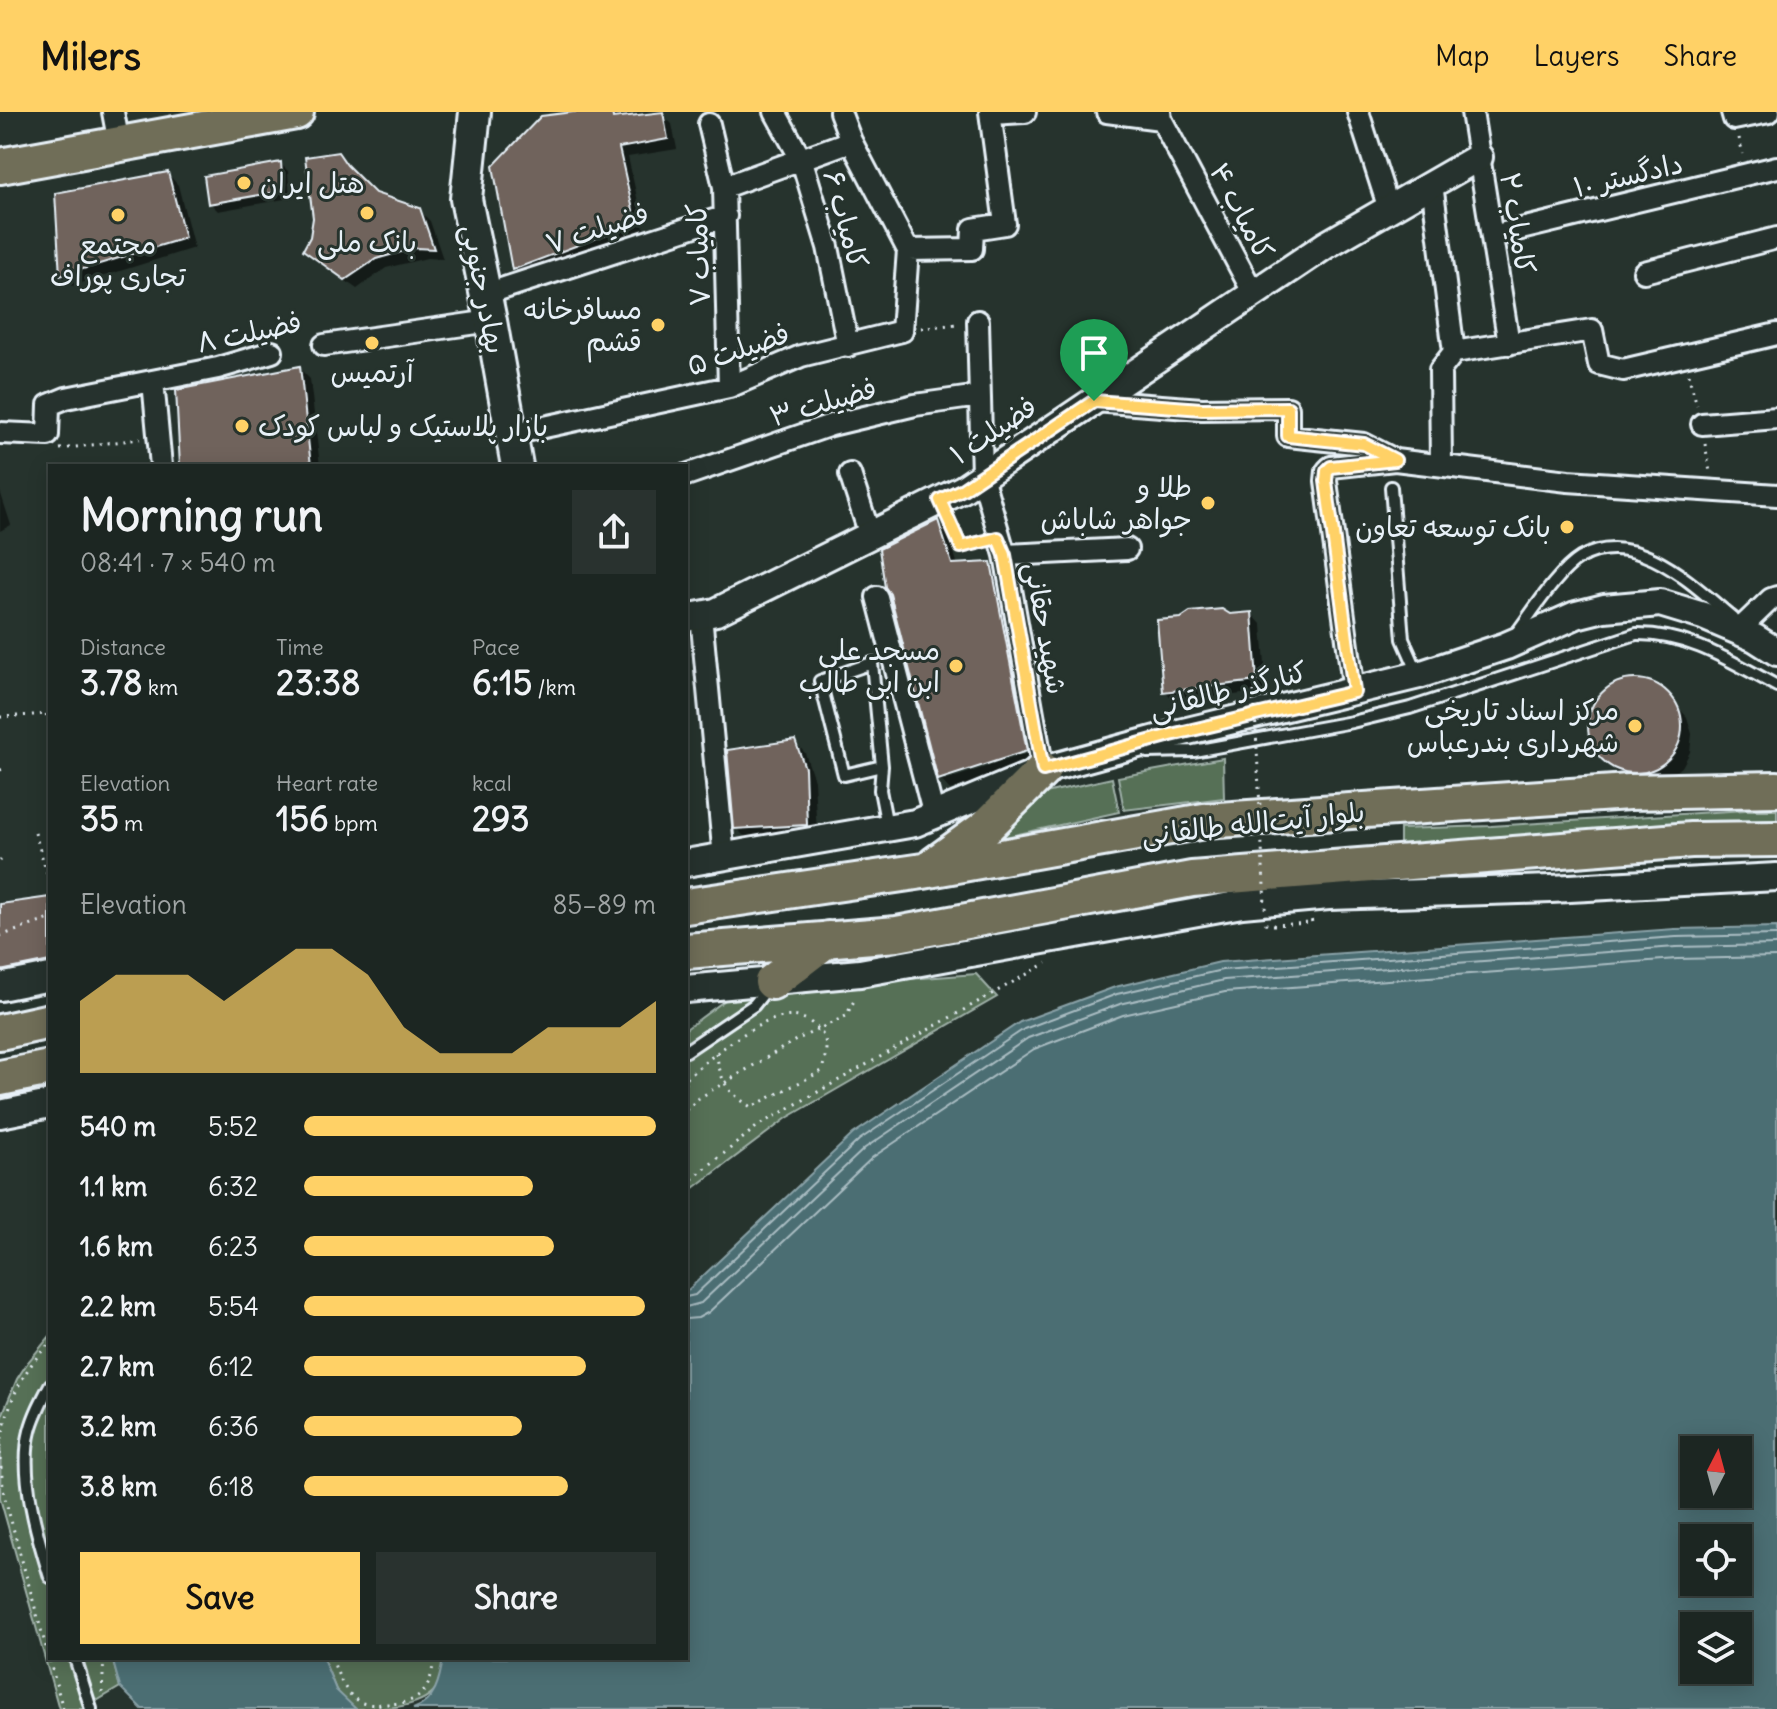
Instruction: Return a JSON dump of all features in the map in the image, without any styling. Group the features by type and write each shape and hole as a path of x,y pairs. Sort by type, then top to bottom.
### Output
{"main road":[{"path":"0,166 116,128 296,112"},
{"name":"بهادر جنوبی","path":"475,112 466,199 517,464"},
{"path":"923,871 986,827 1043,770"},
{"name":"بلوار آیت‌الله طالقانی","path":"688,906 923,871 1204,821 1629,792 1777,789"},
{"name":"بلوار آیت‌الله طالقانی","path":"688,951 915,931 1192,879 1691,840 1777,839"},
{"path":"772,982 828,939"},
{"path":"0,1032 48,1021"},
{"path":"0,1078 48,1068"}],"street":[{"name":"کامیاب ۶","path":"775,112 802,161 828,247 848,346"},
{"path":"840,112 851,141 908,250 902,331"},
{"path":"908,250 972,249 973,229 1005,224 991,113 1025,112"},
{"path":"1107,112 1160,116"},
{"path":"1358,112 1389,209"},
{"name":"کامیاب ۲","path":"1472,112 1509,344"},
{"path":"1733,116 1769,112"},
{"name":"کامیاب ۴","path":"1160,116 1254,294"},
{"name":"کامیاب ۷","path":"709,124 724,187 729,387"},
{"path":"724,187 851,141"},
{"name":"فضیلت ۱","path":"693,617 716,612 982,476 1326,245 1479,157"},
{"name":"دادگستر ۱۰","path":"1492,236 1777,167"},
{"path":"1432,184 1454,352"},
{"name":"فضیلت ۷","path":"488,307 726,216"},
{"path":"1644,272 1777,238"},
{"name":"فضیلت ۸","path":"324,345 488,307"},
{"path":"978,321 982,476 1002,547 1127,549"},
{"path":"1441,465 1440,370 1454,352 1592,330 1599,364 1623,370 1777,334"},
{"name":"فضیلت ۵","path":"512,434 729,387 801,356 902,331"},
{"name":"فضیلت ۸","path":"50,442 49,405 66,398 218,368 272,352"},
{"path":"153,381 161,464"},
{"name":"فضیلت ۳","path":"688,474 831,425 915,405 979,396"},
{"path":"1094,401 1202,409 1288,408 1288,436 1364,444 1395,460"},
{"path":"1702,424 1777,418"},
{"path":"0,433 50,442"},
{"path":"1354,692 1326,481 1327,471 1331,467 1395,460 1568,481 1777,495"},
{"path":"850,474 870,535"},
{"name":"شهید حقانی","path":"1002,547 1043,770"},
{"path":"877,597 934,816"},
{"path":"1759,639 1771,599 1777,597"},
{"name":"کنارگذر طالقانی","path":"688,863 915,823 1043,770 1419,675 1506,646 1576,615 1636,604 1660,603 1703,616 1759,639"},
{"path":"693,617 724,858"},
{"path":"688,989 857,974 1242,904 1329,896 1551,889 1777,877"},
{"path":"0,987 48,977"},
{"path":"0,1114 48,1104"}],"lane":[{"path":"1391,487 1403,639 1419,675"},
{"path":"1506,646 1564,573 1580,559 1610,550 1651,557 1689,582 1759,639"},
{"path":"1108,752 1194,751 1352,722 1439,699 1636,634 1657,634 1699,645 1777,686"},
{"path":"882,766 844,775 820,681 872,663 882,766 880,790 888,828"},
{"path":"688,1050 754,1005 772,982"},
{"path":"48,1390 30,1432 27,1471 48,1571"},
{"path":"76,1660 91,1709"}],"path":[{"path":"1733,116 1748,175"},
{"path":"902,331 978,321"},
{"path":"50,442 158,437"},
{"name":"شهید حقانی","path":"940,500 961,547 1002,547"},
{"path":"1254,691 1266,925 1312,923"},
{"path":"0,717 48,714"},
{"path":"35,833 48,877"},
{"path":"0,936 48,920"},
{"path":"688,1182 759,1125 1054,959"},
{"path":"688,1108 722,1084 846,1016 856,996 857,974"},
{"path":"688,1076 729,1042 768,1021 785,1017 801,1016 820,1029 827,1046 822,1071 751,1107 722,1084 716,1053"},
{"path":"48,1345 31,1364 12,1399 3,1428 0,1457 4,1495 48,1655"},
{"path":"49,1660 63,1709"},
{"path":"102,1693 104,1660"},
{"path":"333,1660 343,1685 358,1701 373,1705 418,1699 431,1680 434,1660"}],"green space":[{"path":"1223,758 1224,798 1124,810 1118,777"},
{"path":"1112,778 1119,812 987,841 1041,794"},
{"path":"1777,810 1777,821 1479,842 1400,844 1400,829"},
{"path":"976,974 997,997 787,1118 688,1192 688,1028 736,992"},
{"path":"48,1338 48,1660 113,1660 120,1687 83,1709 59,1709 0,1498 1,1418 17,1379"},
{"path":"324,1660 443,1660 439,1684 433,1692 414,1703 354,1709 336,1690"}],"water":[{"path":"1777,927 1777,1709 413,1709 431,1695 438,1682 443,1660 688,1660 688,1290 853,1134 1020,1022 1115,987 1220,962 1675,929"},
{"path":"113,1660 324,1660 336,1690 356,1709 142,1709 120,1687"}],"building":[{"path":"612,112 613,118 663,112 668,139 619,148 636,223 512,270 493,166 541,116"},
{"name":"بانک ملی","path":"338,152 375,193 420,208 434,249 415,248 376,259 345,280 303,250 310,237 313,218 305,157"},
{"name":"هتل ایران","path":"281,162 283,191 208,204 204,176"},
{"name":"مجتمع تجاری پوراف","path":"168,172 185,238 60,276 55,193"},
{"name":"بازار پلاستیک و لباس کودک","path":"300,366 311,464 180,464 176,390"},
{"name":"مسجد علی ابن ابی طالب","path":"938,520 952,564 991,562 1027,751 938,780 890,594 885,587 879,549"},
{"path":"1222,609 1230,614 1252,612 1257,681 1163,692 1157,620"},
{"name":"مرکز اسناد تاریخی شهرداری بندرعباس","path":"1635,679 1653,683 1668,693 1678,708 1682,726 1678,744 1668,759 1653,769 1635,773 1617,769 1602,759 1592,744 1588,726 1592,708 1602,693 1617,683"},
{"path":"795,740 805,768 807,825 734,829 727,750"},
{"path":"48,897 48,961 0,971 0,904"}],"place":[{"name":"هتل ایران","path":"244,183"},
{"name":"بانک ملی","path":"367,213"},
{"name":"مجتمع تجاری پوراف","path":"118,215"},
{"name":"مسافرخانه قشم","path":"658,325"},
{"name":"آرتمیس","path":"372,343"},
{"name":"بازار پلاستیک و لباس کودک","path":"242,426"},
{"name":"طلا و جواهر شاباش","path":"1208,503"},
{"name":"بانک توسعه تعاون","path":"1567,527"},
{"name":"مسجد علی ابن ابی طالب","path":"956,666"},
{"name":"مرکز اسناد تاریخی شهرداری بندرعباس","path":"1635,726"}],"route":[{"path":"1094,401 1202,409 1288,408 1288,436 1364,444 1395,460 1331,467 1327,471 1354,692 1171,735 1043,770 1005,555 998,538 961,547 940,500 963,489 1094,401"}]}
